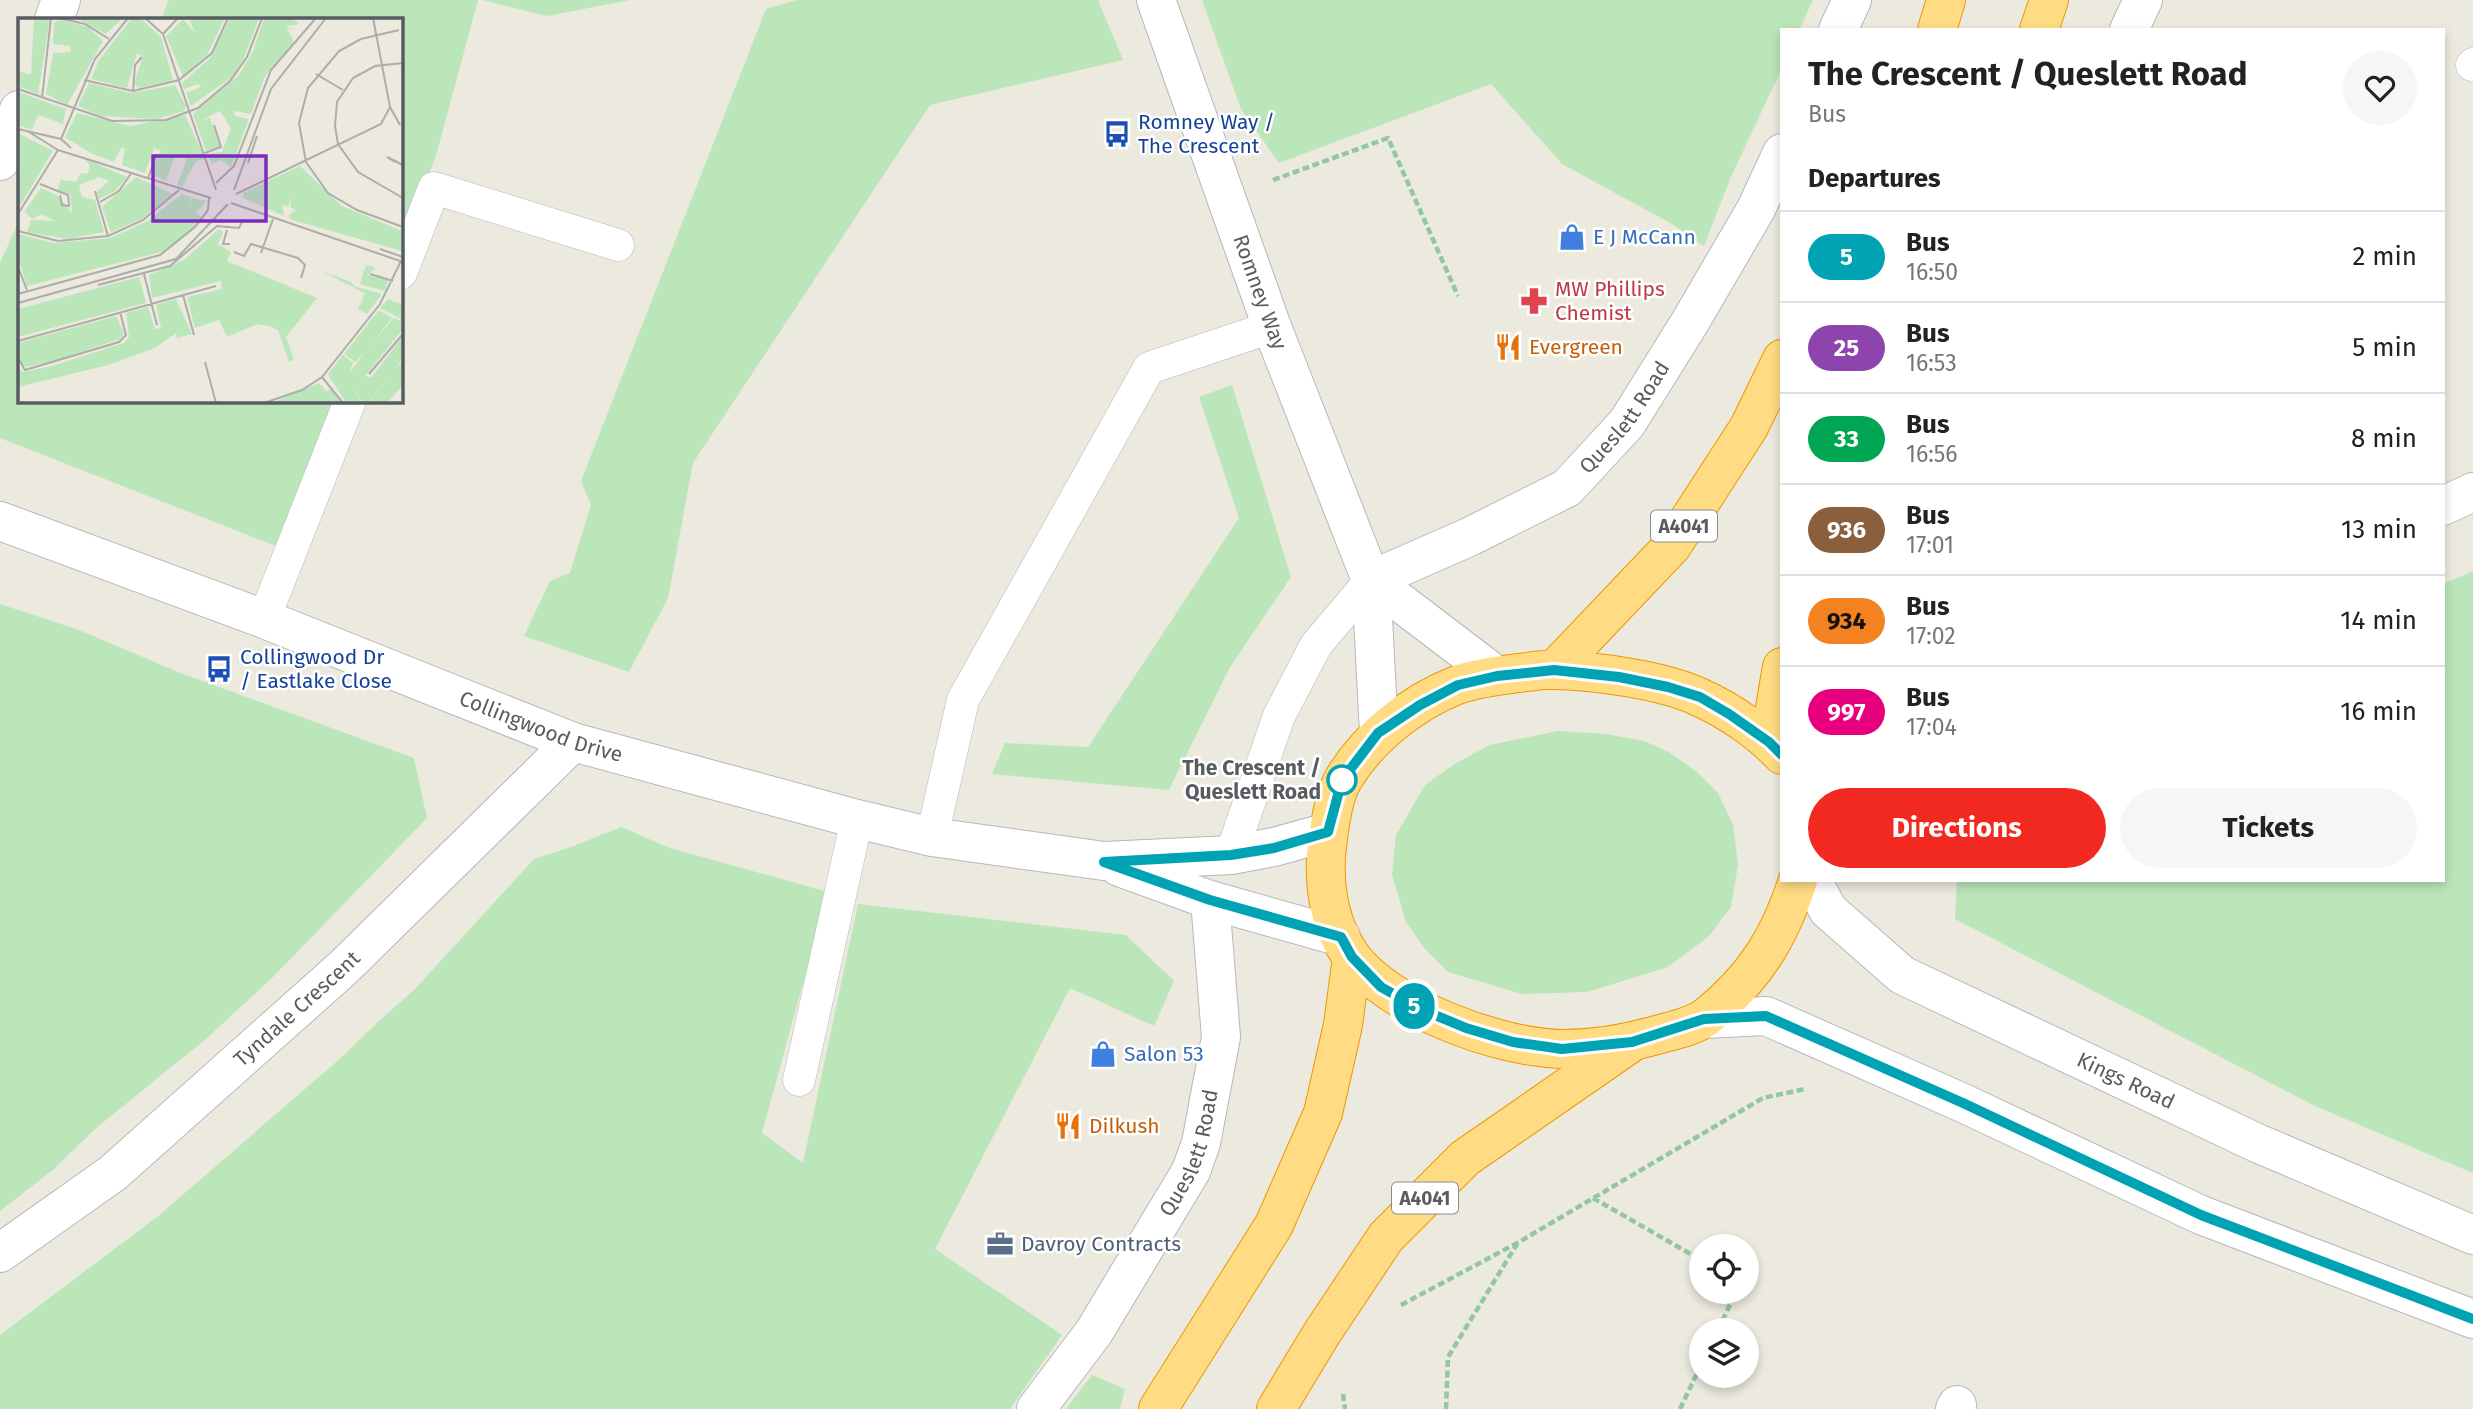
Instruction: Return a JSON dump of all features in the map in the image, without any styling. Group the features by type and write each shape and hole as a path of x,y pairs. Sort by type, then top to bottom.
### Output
{"highway":[{"path":"1938,28 1946,0"},
{"path":"2040,28 2049,0"},
{"name":"A4041","path":"1554,670 1672,546 1749,427 1780,363"},
{"path":"1780,690 1775,748 1700,697 1644,682 1554,670 1497,676 1458,685 1420,705 1378,733 1342,780 1328,832 1325,867 1328,905 1346,947 1381,987 1418,1008 1466,1028 1513,1042 1562,1049 1632,1042 1704,1019 1758,966 1787,914 1797,882"},
{"path":"1173,1404 1274,1225 1323,1113 1343,1025 1346,947"},
{"name":"A4041","path":"1276,1409 1322,1333 1387,1237 1465,1158 1632,1042"}],"street":[{"path":"54,18 61,0"},
{"name":"Romney Way","path":"1156,0 1272,327 1371,580 1378,733"},
{"path":"1839,28 1852,0"},
{"path":"2130,28 2143,0"},
{"path":"0,161 18,113"},
{"name":"Queslett Road","path":"1371,580 1469,537 1567,488 1627,423 1756,209 1780,157"},
{"path":"2445,505 2473,492"},
{"name":"Collingwood Drive","path":"0,521 264,619 573,742 932,837 1104,862 1231,855 1274,848 1328,832"},
{"path":"1371,580 1497,676"},
{"name":"Tyndale Crescent","path":"0,1253 113,1173 303,1004 573,742"},
{"name":"Collingwood Drive","path":"1104,862 1346,947"},
{"name":"Kings Road","path":"1813,882 1828,910 1902,975 2257,1143 2473,1235"},
{"name":"Queslett Road","path":"1036,1409 1094,1332 1192,1171 1201,1143 1221,1037 1210,900"},
{"path":"1704,1019 1766,1016 1963,1103 2201,1215 2473,1319"}],"lane":[{"path":"402,270 434,188 618,245"},
{"path":"932,837 963,700 1149,369 1272,327"},
{"path":"264,619 350,402"},
{"path":"1231,855 1279,716 1316,645 1371,580"},
{"path":"799,1080 857,819"}],"path":[{"path":"1226,197 1388,138 1458,296"},
{"path":"1393,1310 1519,1242 1763,1098 1804,1089 1817,1093"},
{"path":"1594,1198 1689,1253"},
{"path":"1447,1409 1447,1357 1519,1242"},
{"path":"1680,1409 1690,1388"}],"green space":[{"path":"169,0 478,0 437,152 421,196 402,236 402,18 161,18"},
{"path":"482,0 630,0 547,16"},
{"path":"797,0 1098,0 1123,60 930,105 693,463 668,598 629,672 524,636 550,581 570,573 591,505 581,481 766,9"},
{"path":"1202,0 1813,0 1800,28 1780,28 1780,72 1730,179 1704,246 1672,224 1562,164 1491,84 1279,163 1241,109"},
{"path":"18,223 18,402 338,402 281,548 0,438 0,263"},
{"path":"1232,385 1291,577 1230,667 1169,790 992,774 1005,743 1088,747 1239,518 1199,397"},
{"path":"2473,571 2473,1173 2315,1106 1955,919 1957,882 2445,882 2445,583"},
{"path":"0,604 79,630 178,672 414,758 427,818 271,979 207,1038 95,1129 54,1169 0,1211"},
{"path":"1558,731 1605,734 1644,741 1669,752 1697,772 1718,793 1733,825 1738,865 1731,907 1709,936 1668,967 1587,992 1522,994 1448,972 1424,948 1406,922 1392,875 1396,835 1425,785 1456,763 1490,745"},
{"path":"621,827 670,848 828,892 762,1133 803,1163 858,904 1126,935 1174,981 1154,1026 1070,988 935,1249 1062,1335 1010,1409 0,1409 0,1335 157,1217 342,1057 414,990 534,859"},
{"path":"1092,1375 1125,1389 1120,1409 1066,1409"}],"bus line":[{"name":"5","path":"1780,753 1729,714 1700,697 1668,687 1619,677 1554,670 1497,676 1458,685 1420,705 1378,733 1342,780 1328,832 1274,848 1231,855 1104,862 1210,900 1341,937 1352,957 1381,987 1418,1008 1466,1028 1513,1042 1562,1049 1632,1042 1704,1019 1766,1016 1963,1103 2201,1215 2473,1319"}],"place":[{"name":"Romney Way / The Crescent","path":"1117,134"},
{"name":"E J McCann","path":"1572,237"},
{"name":"MW Phillips Chemist","path":"1534,301"},
{"name":"Evergreen","path":"1508,347"},
{"name":"Collingwood Dr / Eastlake Close","path":"219,669"},
{"name":"The Crescent / Queslett Road","path":"1342,780"},
{"name":"Salon 53","path":"1103,1054"},
{"name":"Dilkush","path":"1068,1126"},
{"name":"Davroy Contracts","path":"1000,1244"}]}
